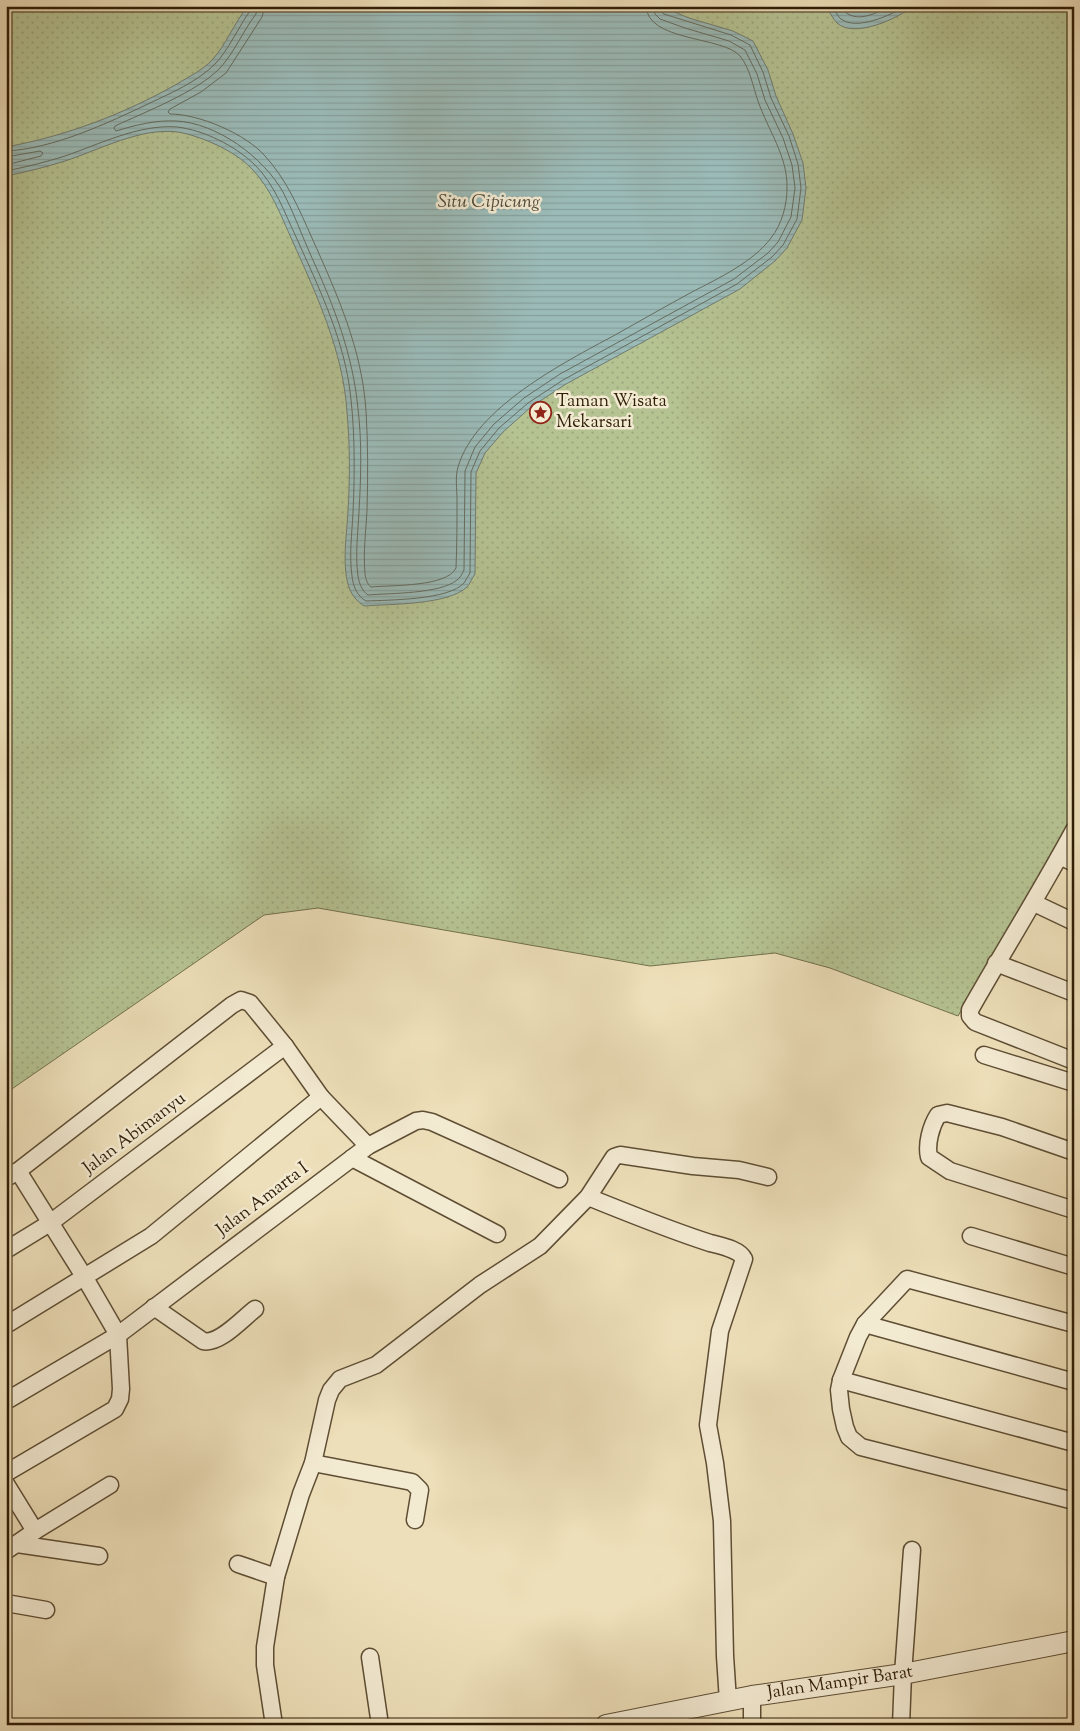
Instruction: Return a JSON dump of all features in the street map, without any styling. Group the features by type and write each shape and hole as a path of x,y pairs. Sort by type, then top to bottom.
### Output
{"street":[{"path":"1074,830 1067,859 1034,903 996,962 970,1010 970,1016 976,1022 1074,1061"},
{"path":"1034,903 1074,922"},
{"path":"996,962 1074,993"},
{"path":"6,1473 116,1409 122,1389 118,1336 85,1278 50,1223 12,1175 241,1000 250,1003 285,1046 321,1097 368,1146"},
{"name":"Jalan Abimanyu","path":"6,1250 50,1223 285,1046"},
{"path":"984,1055 1074,1083"},
{"path":"6,1325 85,1278 150,1236 321,1097"},
{"path":"1074,1152 1002,1127 947,1113 938,1115 935,1120 928,1150 929,1157 950,1171 1074,1210"},
{"name":"Jalan Amarta I","path":"6,1401 118,1336 368,1146 416,1121 432,1122 559,1178"},
{"path":"274,1725 264,1665 276,1576 301,1494 313,1463 327,1400 340,1379 376,1365 480,1285 540,1246 588,1197 614,1157 620,1155 693,1166 739,1170 768,1177"},
{"path":"352,1158 497,1234"},
{"path":"588,1197 677,1232 742,1254 744,1259 720,1331 708,1425 716,1463 722,1521 728,1701"},
{"path":"971,1236 1074,1267"},
{"path":"1074,1324 907,1279 865,1324 841,1380 839,1390 845,1427 849,1437 861,1447 1074,1502"},
{"path":"154,1307 203,1341 209,1343 217,1340 255,1309"},
{"path":"865,1324 1074,1382"},
{"path":"841,1380 1074,1442"},
{"path":"313,1463 412,1482 420,1490 416,1520"},
{"path":"6,1484 35,1531"},
{"path":"12,1547 110,1485"},
{"path":"12,1547 99,1556"},
{"path":"901,1725 912,1550"},
{"path":"238,1564 276,1576"},
{"path":"6,1603 46,1610"},
{"name":"Jalan Mampir Barat","path":"606,1725 752,1696 903,1674 1074,1641"},
{"path":"370,1658 380,1725"},
{"path":"752,1696 752,1725"}],"green space":[{"name":"Taman Wisata Mekarsari","path":"6,6 1074,6 1074,818 958,1016 830,968 775,953 650,966 318,908 264,915 6,1093"}],"water":[{"name":"Situ Cipicung","path":"248,6 660,6 689,18 733,31 753,41 768,70 776,96 793,134 803,163 806,188 802,220 787,248 775,261 740,289 566,384 531,407 503,432 485,453 476,473 475,574 467,587 447,597 403,604 364,606 350,590 345,561 349,486 349,437 345,389 340,367 327,324 311,282 284,221 270,193 251,168 227,150 207,141 187,134 164,131 120,140 65,161 6,176 6,147 51,137 94,123 157,95 200,70 217,54"},
{"path":"826,6 914,6 887,21 865,28 854,29 837,23"}],"place":[{"name":"Taman Wisata Mekarsari","path":"540,412"}]}
